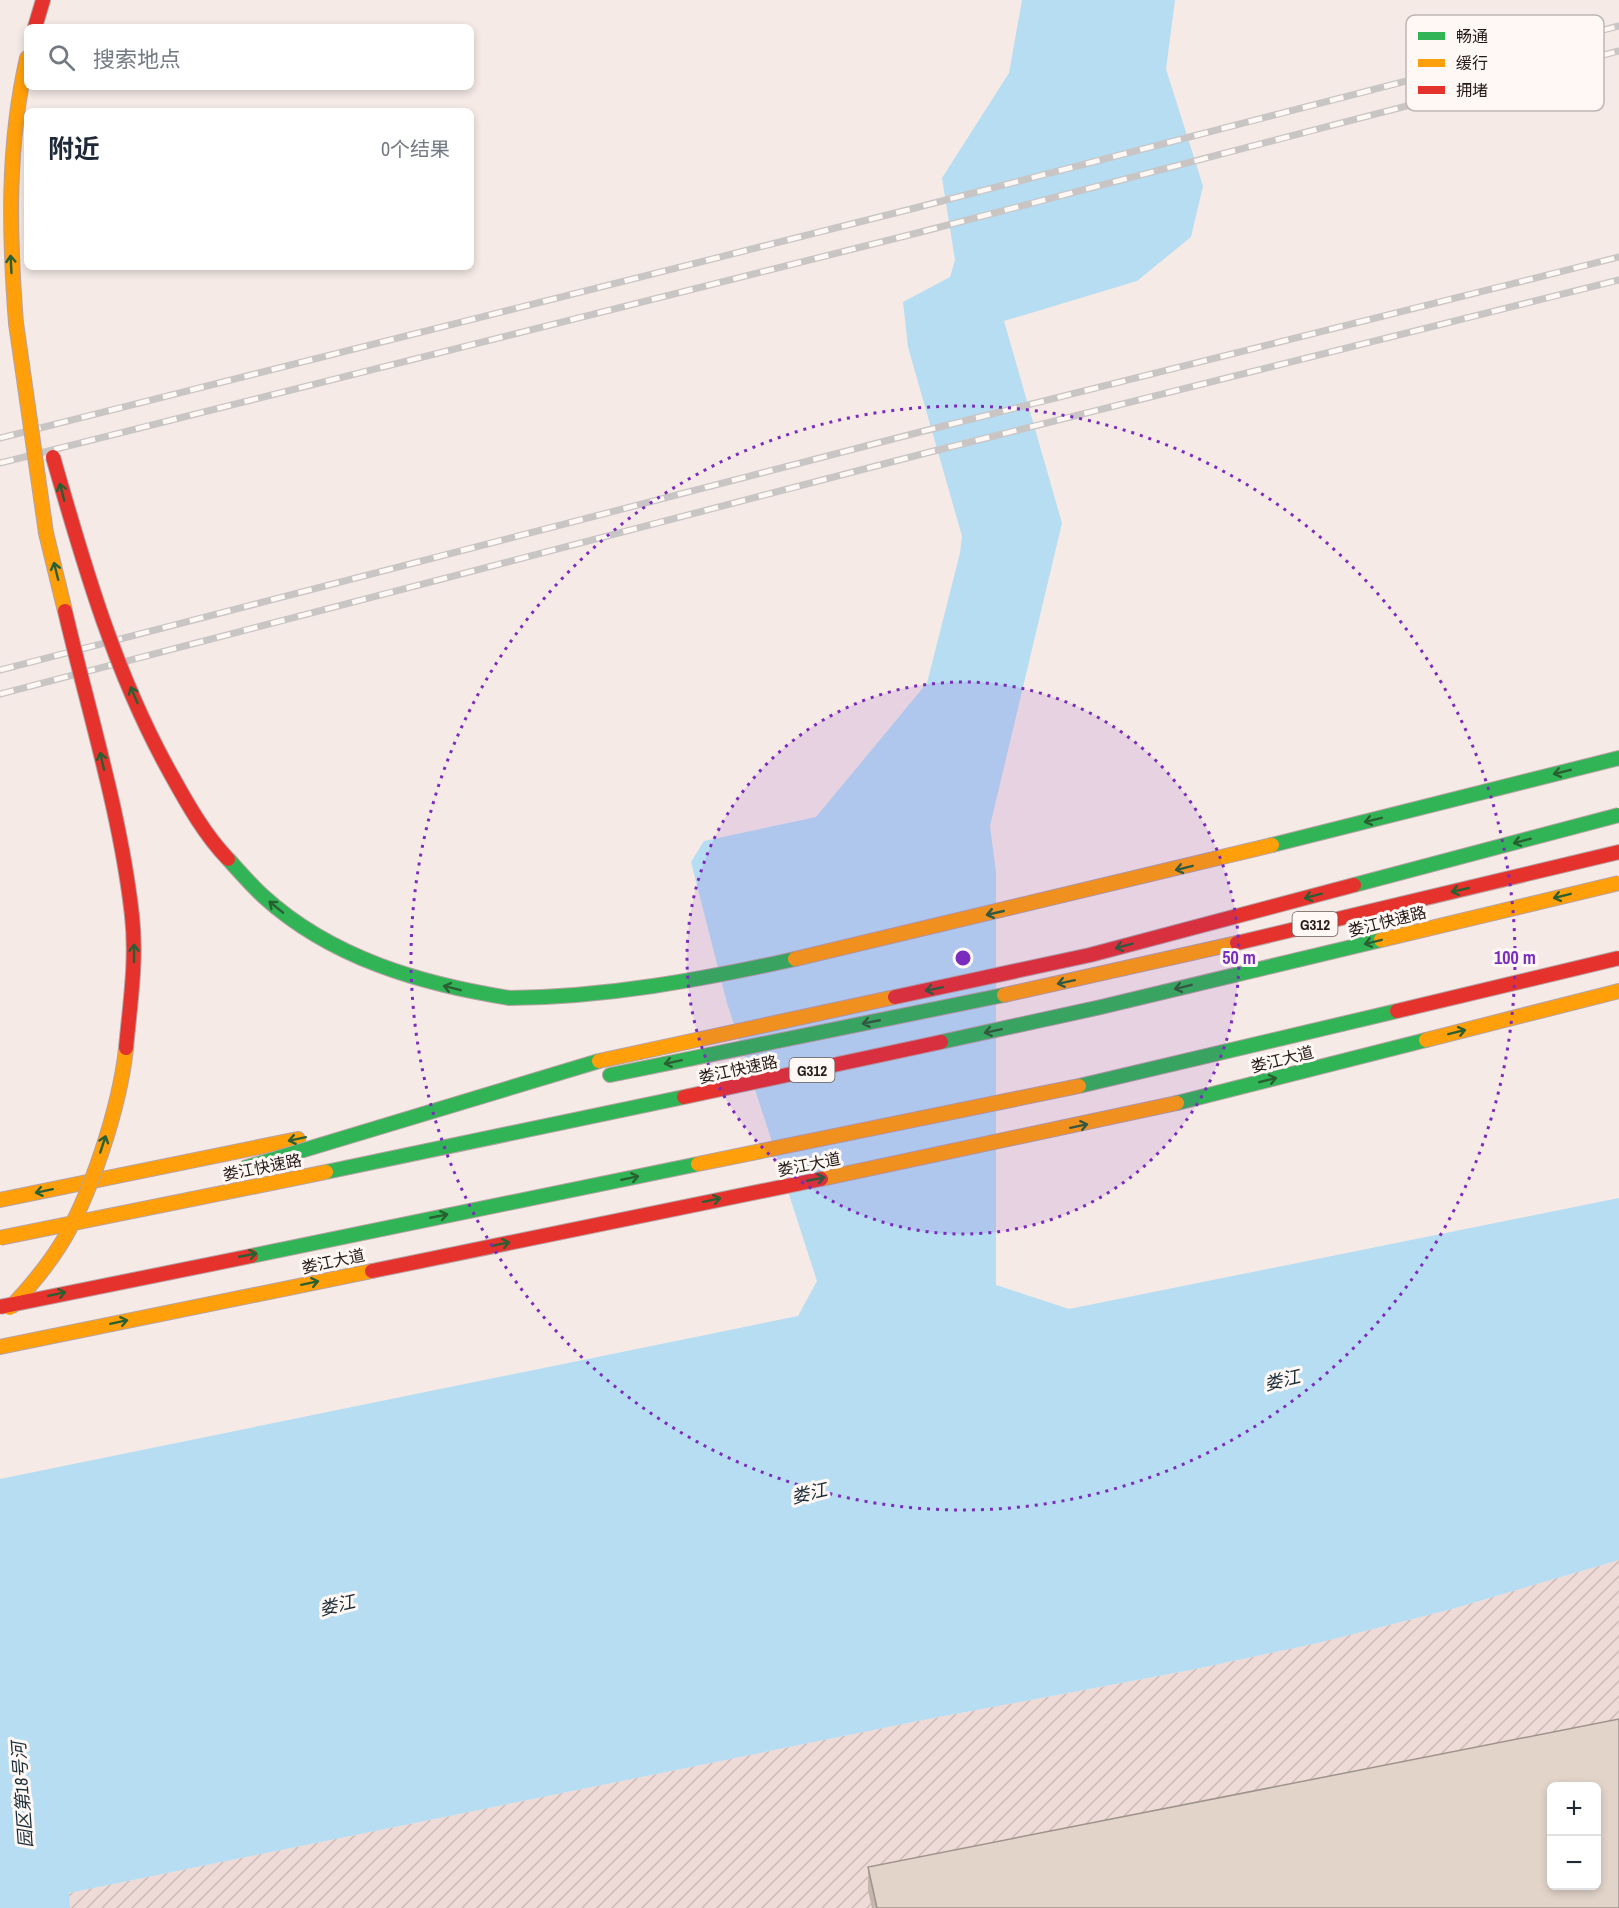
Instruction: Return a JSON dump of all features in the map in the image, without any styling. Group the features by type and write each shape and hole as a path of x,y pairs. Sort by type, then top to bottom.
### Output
{"main road":[{"path":"36,24 43,0"},
{"path":"0,1319 30,1287 60,1246 92,1178 115,1106 124,1065 134,965 132,916 119,838 46,533 16,323 10,254 10,173 24,74"},
{"path":"16,323 71,523 112,646 153,740 191,809 214,842 263,896 325,940 366,960 461,990 510,998 575,996 637,989 734,971 1081,894 1619,758"},
{"path":"225,1174 576,1066 1090,955 1619,815"},
{"name":"G312","path":"0,1200 1097,976 1619,852"},
{"name":"娄江快速路","path":"0,1238 604,1115 1101,1007 1619,883"},
{"path":"0,1307 1120,1078 1619,958"},
{"name":"娄江大道","path":"0,1347 1126,1116 1619,991"},
{"path":"67,1223 191,1185"}],"shaded area":[{"path":"1619,1560 1619,1908 70,1908 69,1893 923,1720 1196,1669 1322,1642 1452,1609"}],"water":[{"path":"1022,0 1175,0 1166,69 1203,186 1191,237 1137,281 1004,321 1062,523 990,826 996,873 996,1285 1069,1309 1619,1198 1619,1560 1452,1609 1322,1642 1196,1669 923,1720 69,1893 70,1908 0,1908 0,1479 798,1316 817,1281 727,1003 691,862 704,841 816,817 927,683 960,553 962,536 908,347 903,302 950,277 955,260 942,178 1009,73"}],"building":[{"path":"1619,1719 1619,1908 877,1908 868,1867"}],"railway":[{"path":"1604,30 1619,26"},
{"path":"1604,55 1619,51"},
{"path":"0,438 911,209 1406,81"},
{"path":"0,463 917,233 1406,106"},
{"path":"0,670 920,432 1619,257"},
{"path":"0,694 926,453 1619,280"}],"traffic: fast":[{"path":"1272,845 1619,758"},
{"path":"1354,885 1619,815"},
{"path":"228,859 258,891 289,918 348,952 411,976 443,985 510,998"},
{"path":"941,1042 1101,1007 1381,940"},
{"path":"510,998 618,991 724,974 795,959"},
{"path":"610,1075 1004,995"},
{"path":"1079,1086 1397,1011"},
{"path":"1177,1103 1426,1040"},
{"path":"244,1168 599,1061"},
{"path":"326,1172 684,1097"},
{"path":"251,1256 698,1164"}],"traffic: slow":[{"path":"16,323 11,190 16,124 24,72"},
{"path":"16,323 46,533 65,611"},
{"path":"795,959 1272,845"},
{"path":"1381,940 1619,883"},
{"path":"1004,995 1237,943"},
{"path":"1426,1040 1619,991"},
{"path":"599,1061 895,997"},
{"path":"10,1308 54,1255 82,1204 110,1124 123,1071 126,1048"},
{"path":"698,1164 1079,1086"},
{"path":"821,1179 1177,1103"},
{"path":"0,1200 298,1139"},
{"path":"0,1238 326,1172"},
{"path":"0,1347 372,1271"}],"traffic: jam":[{"path":"36,24 43,0"},
{"path":"53,457 103,620 134,700 184,798 204,830 228,859"},
{"path":"65,611 112,801 127,878 134,949 126,1048"},
{"path":"1237,943 1619,852"},
{"path":"895,997 1090,955 1354,885"},
{"path":"1397,1011 1619,958"},
{"path":"684,1097 941,1042"},
{"path":"372,1271 821,1179"},
{"path":"0,1307 251,1256"}],"water label":[{"name":"娄江","path":"1282,1380"},
{"name":"娄江","path":"809,1493"},
{"name":"娄江","path":"337,1605"},
{"name":"园区第18号河","path":"22,1795"}]}
